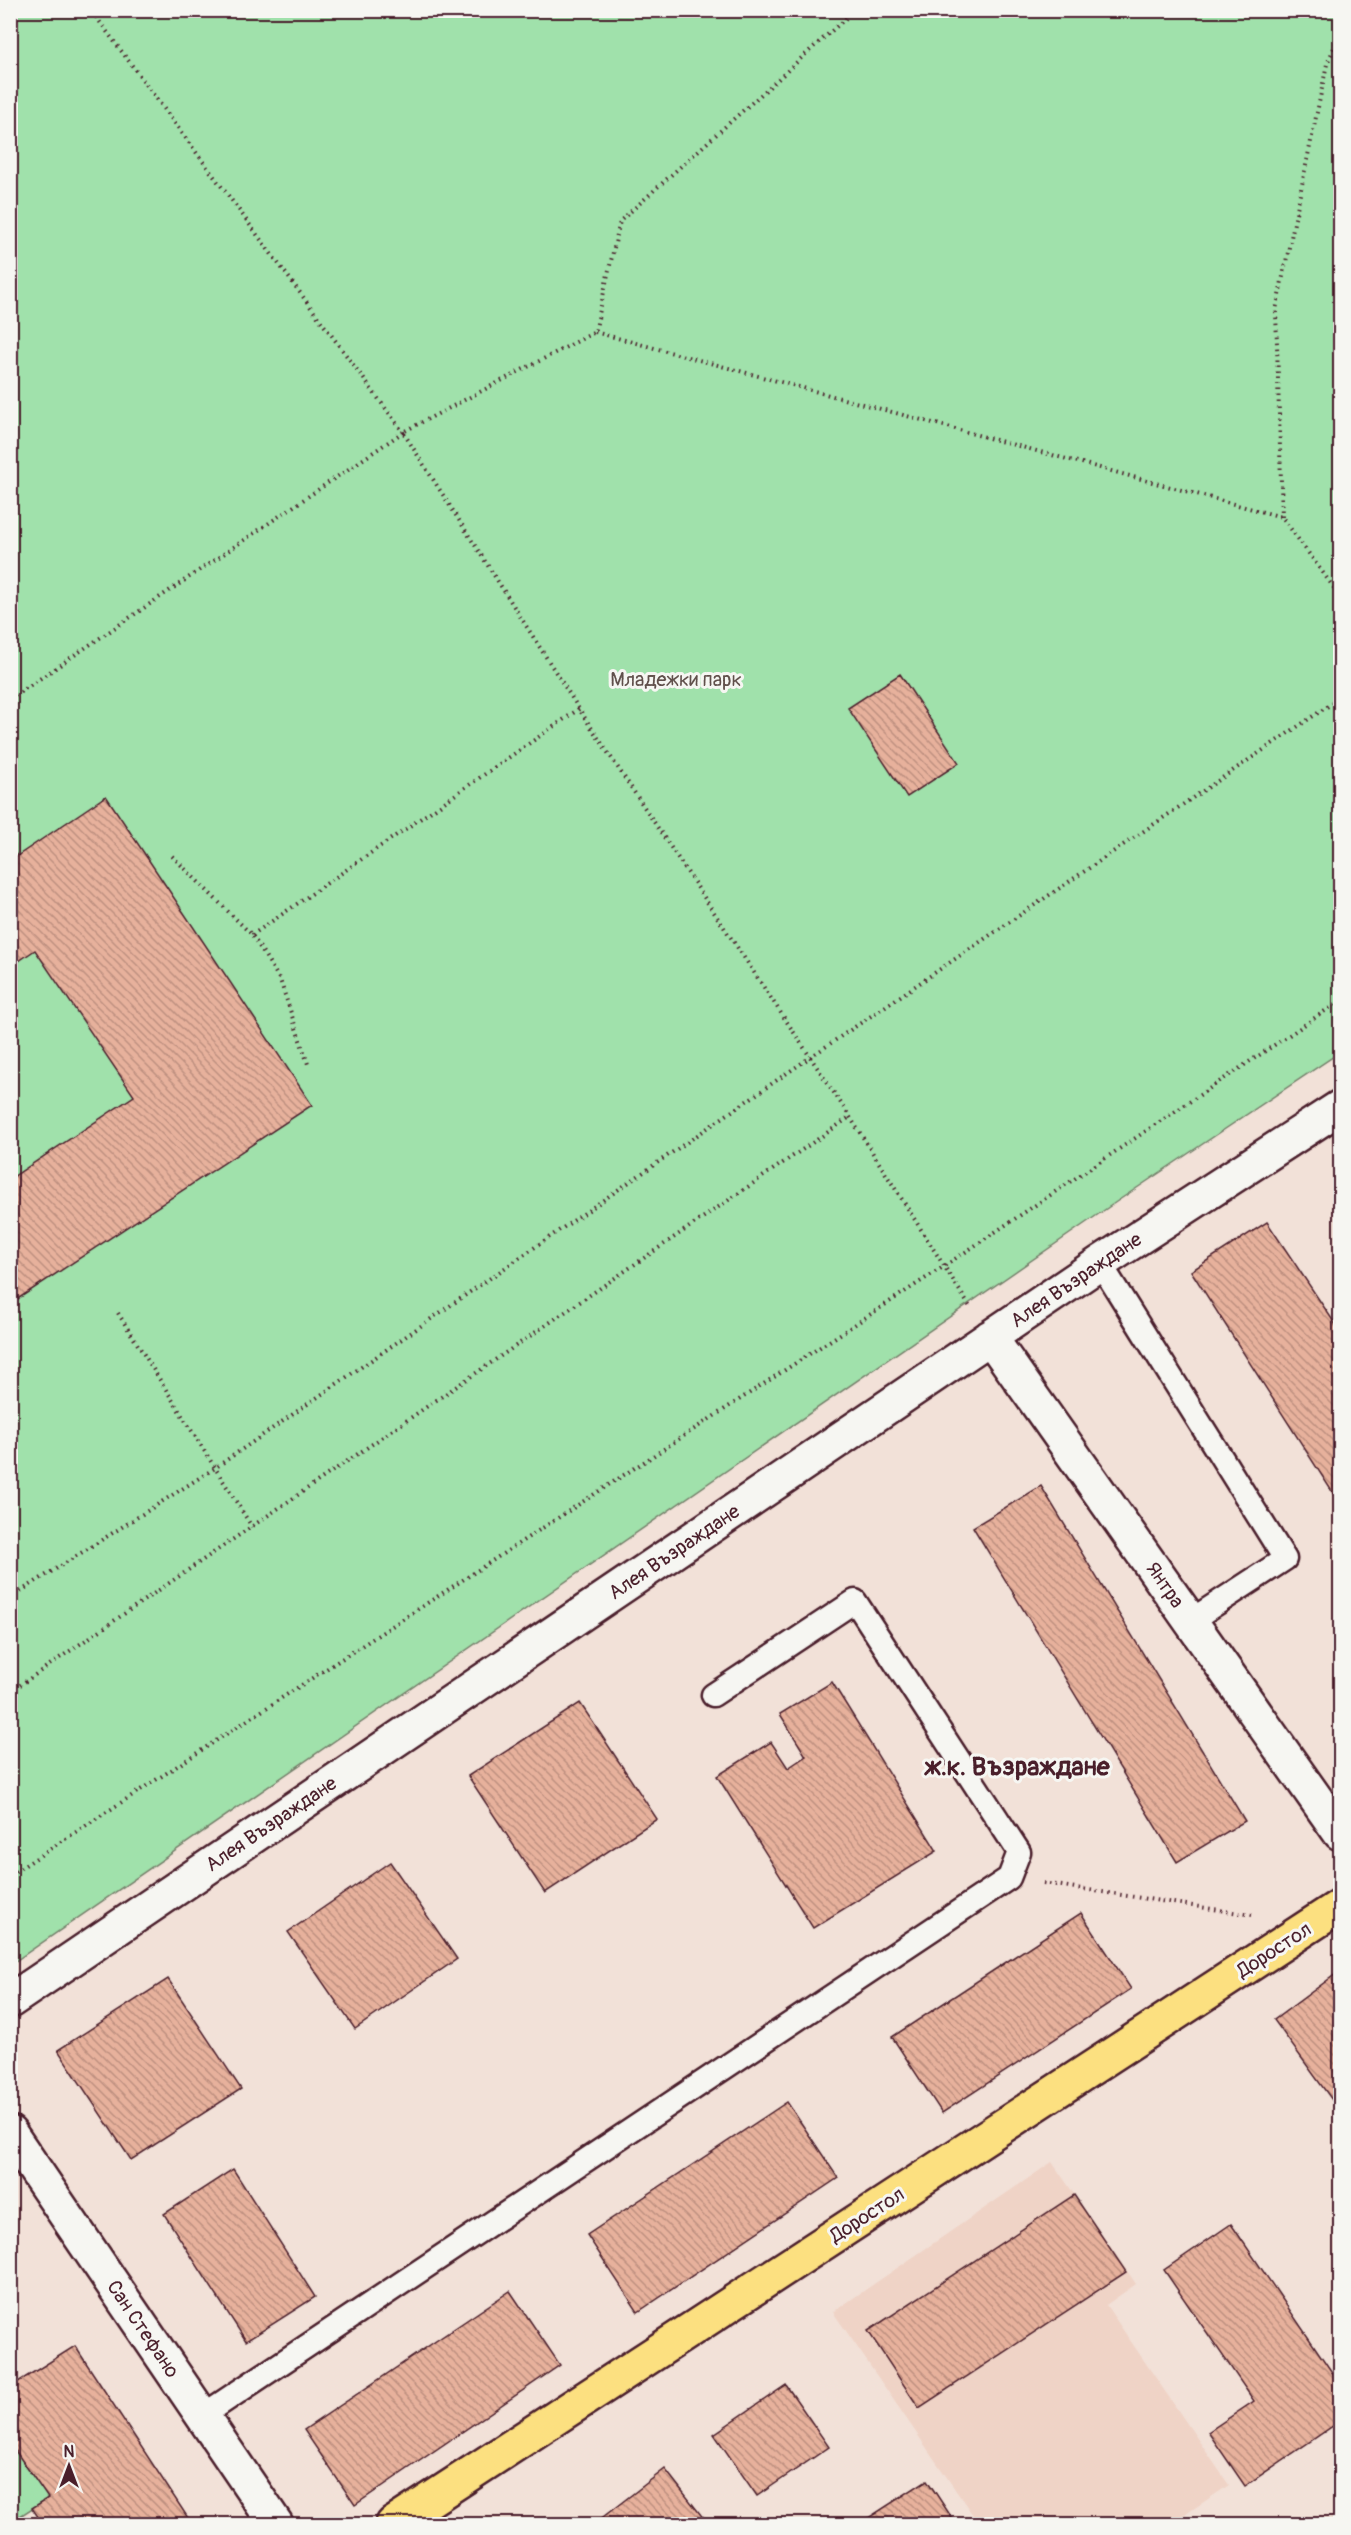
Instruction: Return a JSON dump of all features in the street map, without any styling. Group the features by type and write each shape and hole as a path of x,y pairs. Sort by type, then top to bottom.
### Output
{"main road":[{"name":"Доростол","path":"393,2524 1341,1906"}],"street":[{"name":"Алея Възраждане","path":"10,2001 1100,1263 1341,1107"},
{"name":"Янтра","path":"990,1337 1341,1833"},
{"name":"Сан Стефано","path":"10,2133 276,2524"}],"lane":[{"path":"1100,1263 1285,1559 1190,1621"},
{"path":"202,2416 1010,1878 1019,1852 855,1601 713,1695"}],"path":[{"path":"10,16 21,10"},
{"path":"91,10 403,432 579,710 850,1117 943,1267 990,1337"},
{"path":"595,332 620,220 855,10"},
{"path":"1341,34 1327,64 1276,310 1282,517 1341,596"},
{"path":"10,699 403,432 595,332 1282,517"},
{"path":"10,1598 215,1468 809,1058 1341,698"},
{"path":"252,935 579,710"},
{"path":"172,856 252,935 280,980 308,1064"},
{"path":"10,1875 943,1267 1341,1001"},
{"path":"10,1692 850,1117"},
{"path":"118,1313 252,1527"},
{"path":"1010,1878 1255,1915"}],"shaded area":[{"path":"1052,2162 1136,2284 1106,2305 1229,2485 1171,2524 979,2524 833,2312"}],"green space":[{"name":"Младежки парк","path":"11,11 1340,11 1340,1052 1119,1200 11,1964"},
{"path":"10,2443 48,2498 11,2522 10,2522"}],"building":[{"path":"900,674 959,763 907,797 848,708"},
{"path":"106,796 312,1105 10,1304 10,1179 134,1096 35,950 10,967 10,847 17,856"},
{"path":"1267,1222 1340,1331 1340,1504 1191,1271"},
{"path":"1041,1486 1245,1821 1177,1862 973,1527"},
{"path":"832,1682 937,1851 813,1928 717,1776 771,1742 788,1768 806,1756 780,1714"},
{"path":"580,1703 657,1819 545,1893 468,1776"},
{"path":"390,1862 457,1959 355,2029 288,1932"},
{"path":"1081,1913 1131,1989 942,2113 892,2037"},
{"path":"1340,1971 1340,2111 1274,2020"},
{"path":"168,1979 241,2089 131,2160 58,2050"},
{"path":"787,2102 838,2178 638,2312 587,2235"},
{"path":"233,2169 315,2297 246,2341 164,2214"},
{"path":"1074,2195 1126,2272 919,2408 868,2331"},
{"path":"1231,2224 1340,2384 1340,2421 1245,2486 1208,2432 1254,2401 1164,2270"},
{"path":"510,2291 560,2365 355,2505 304,2430"},
{"path":"75,2346 192,2524 43,2524 32,2508 48,2498 10,2443 10,2387"},
{"path":"786,2385 829,2447 757,2496 714,2434"},
{"path":"665,2469 708,2524 594,2524"},
{"path":"927,2480 956,2524 859,2524"}],"district":[{"name":"ж.к. Възраждане","path":"1017,1767"}]}
